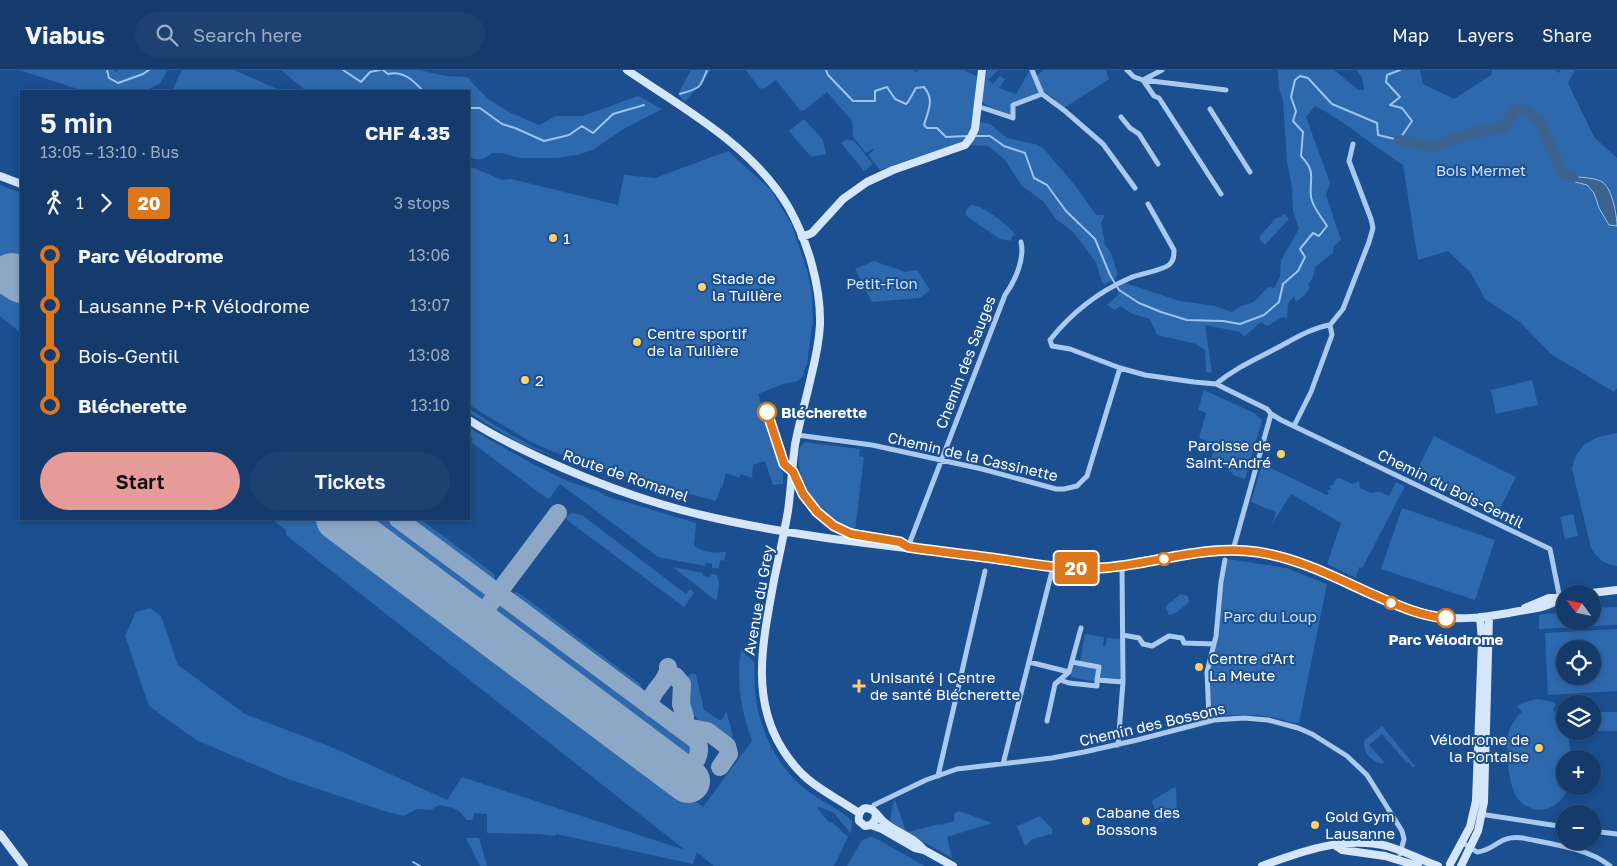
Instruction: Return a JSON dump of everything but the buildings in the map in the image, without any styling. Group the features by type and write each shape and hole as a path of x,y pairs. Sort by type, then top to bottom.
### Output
{"main road":[{"name":"Avenue du Grey","path":"627,70 636,73 715,131 755,164 780,193 802,237 808,256 818,296 820,328 812,375 797,435 784,531 762,648 761,683 766,712 782,749 802,775 819,789 859,813"},
{"path":"802,237 812,233 843,199 867,182 893,170 965,145 975,129 982,70"},
{"path":"0,176 20,184"},
{"name":"Route de Romanel","path":"470,421 508,443 542,459 612,487 690,512 784,531 908,547"},
{"path":"793,472 803,494 812,506 834,526 851,534 900,542 908,547 1053,567 1098,568 1122,566 1203,552 1233,550 1265,553 1298,562 1410,610 1440,617 1462,619 1519,611 1547,599 1556,598"},
{"path":"1601,592 1617,590"},
{"path":"1453,865 1471,846 1478,814 1486,744 1489,616"},
{"path":"1453,865 1478,814 1482,641 1480,617"},
{"path":"924,850 919,843 894,829 874,812 865,809 859,813 860,823 865,826 871,825 882,829 953,866"},
{"path":"871,825 875,820 874,812"},
{"path":"0,834 24,866"},
{"path":"1262,866 1305,851 1336,846 1344,842 1382,846 1401,851 1438,866"},
{"path":"1336,846 1342,850 1385,856 1418,866"}],"street":[{"path":"1032,70 1042,94 1103,144 1135,188"},
{"path":"1127,70 1134,77 1144,80 1226,90"},
{"path":"1144,80 1162,70"},
{"path":"1144,80 1154,96 1159,98 1221,194"},
{"path":"977,106 1013,118 1013,105 1042,94"},
{"path":"1210,109 1250,172"},
{"path":"1121,116 1130,128 1139,134 1158,164"},
{"path":"1216,384 1230,372 1318,327 1330,325 1343,309 1373,228 1349,161 1353,144"},
{"name":"Chemin du Bois-Gentil","path":"1148,204 1174,250 1171,264 1165,268 1122,281 1091,299 1070,317 1050,340 1052,346 1070,349 1120,368 1145,375 1216,384 1268,409 1271,414 1294,426 1550,549 1559,585"},
{"name":"Chemin des Sauges","path":"908,547 1005,295 1010,288 1023,254 1021,242"},
{"path":"1294,426 1311,392 1332,335 1330,325"},
{"name":"Chemin de la Cassinette","path":"797,435 872,445 982,469 1056,489 1064,489 1077,486 1087,476 1120,368"},
{"path":"1233,550 1271,414"},
{"path":"1209,718 1207,672 1214,644 1225,560"},
{"path":"1118,744 1123,682 1122,566"},
{"path":"1003,764 1053,567"},
{"path":"938,776 985,571"},
{"path":"1047,721 1055,684 1069,672 1080,628"},
{"path":"1123,635 1139,638 1143,644 1152,646 1168,636 1182,638 1184,643 1214,644"},
{"path":"1029,662 1069,672"},
{"path":"1060,680 1097,686 1098,667 1072,662"},
{"path":"1097,680 1123,682"},
{"name":"Chemin des Bossons","path":"874,812 874,805 957,769 1059,756 1118,744 1214,720 1244,718 1268,720 1312,734 1355,763 1367,775 1402,831 1404,839 1399,859"},
{"path":"1478,814 1556,826"},
{"path":"1601,832 1617,834"},
{"path":"1463,842 1477,852 1483,851 1502,840 1514,837 1583,852 1601,859 1610,866"}],"green space":[{"path":"19,70 114,70 115,72 119,70 168,70 160,83 147,90 81,90"},
{"path":"182,70 234,70 280,90 172,90"},
{"path":"281,70 419,70 446,76 467,77 488,99 511,113 539,125 556,116 583,116 638,96 662,109 622,130 593,150 577,155 556,158 520,158 502,153 492,153 484,158 476,159 470,157 470,90 305,90"},
{"path":"691,70 711,70 685,102 678,94"},
{"path":"746,70 913,70 916,72 919,70 964,70 980,78 976,121 990,124 1007,138 1035,144 1043,148 1074,184 1094,212 1097,215 1105,215 1101,223 1105,245 1111,253 1118,275 1115,279 1104,285 1096,262 1073,232 1056,219 1044,202 1022,186 1005,160 988,146 965,145 920,161 917,157 880,170 868,155 874,150 866,153 853,137 852,121 827,92 805,110 800,110 776,80 764,89 760,89"},
{"path":"987,70 998,70 988,80 993,84 1000,76 1005,79 999,88 1016,94 1030,70 1040,92 1013,103 1012,116 989,107 981,101"},
{"path":"1043,70 1106,70 1109,79 1064,108 1043,91 1037,76"},
{"name":"Bois Mermet","path":"1278,70 1334,70 1358,90 1364,90 1362,77 1356,70 1420,70 1423,84 1454,99 1491,75 1492,70 1555,70 1559,73 1561,70 1575,70 1568,83 1594,137 1617,158 1617,211 1606,185 1569,180 1587,185 1594,193 1599,208 1609,225 1617,226 1617,388 1614,392 1551,354 1520,322 1485,299 1471,273 1448,251 1418,260 1403,165 1338,119 1315,106 1306,117 1330,183 1326,195 1341,240 1334,246 1333,253 1315,267 1313,277 1308,285 1310,287 1305,295 1296,302 1294,296 1288,304 1287,318 1283,317 1267,326 1261,322 1244,337 1240,332 1205,325 1212,373 1206,372 1205,350 1196,344 1157,335 1150,319 1133,314 1120,306 1115,310 1107,305 1119,294 1116,287 1125,283 1180,301 1215,306 1232,312 1241,306 1254,302 1267,288 1274,288 1280,277 1281,260 1299,229 1293,211 1283,100 1279,88"},
{"path":"804,119 823,140 826,154 811,157 789,131"},
{"path":"847,139 854,141 873,164 864,171 841,143"},
{"name":"Centre sportif de la Tuilière","path":"728,151 771,190 792,225 807,270 812,294 813,325 807,365 803,376 798,381 783,384 758,394 783,473 783,484 773,485 765,461 753,465 752,478 741,474 739,478 726,473 716,501 578,462 531,442 470,406 470,166 502,180 511,179 618,205 624,175 655,178"},
{"path":"0,185 20,193 20,262 5,283 20,295 20,332 0,316"},
{"path":"971,205 982,208 1002,222 1016,236 1013,235 1011,239 1013,241 1000,239 969,218 966,215 966,210"},
{"path":"1284,214 1289,219 1265,245 1260,240 1260,236 1276,218"},
{"name":"Petit-Flon","path":"874,261 905,272 917,270 930,290 920,298 872,302 855,269"},
{"path":"1532,380 1538,405 1496,414 1491,390"},
{"path":"1204,390 1254,413 1262,420 1245,479 1235,476 1225,467 1210,462 1216,444 1199,438 1206,413 1198,410"},
{"path":"470,410 546,453 603,472 595,472 521,444 470,414"},
{"path":"470,429 567,481 598,491 606,496 696,523 694,545 701,550 709,552 726,552 724,561 720,560 719,568 712,568 712,564 706,563 705,566 658,557 560,484 549,499 545,497 471,442 473,439 470,437"},
{"path":"1617,433 1617,566 1602,560 1591,548 1572,469 1576,455 1585,444 1598,437"},
{"path":"1434,436 1516,477 1497,515 1415,474"},
{"path":"805,442 860,449 859,456 864,457 855,530 834,520 825,513 816,505 804,486 799,454"},
{"path":"1262,464 1327,495 1329,494 1328,490 1332,490 1329,487 1333,485 1336,479 1340,478 1352,484 1359,481 1360,488 1371,493 1378,492 1389,496 1396,482 1405,486 1365,563 1362,568 1359,567 1356,578 1327,564 1341,523 1291,494 1272,524 1276,512 1251,502"},
{"path":"1402,508 1495,540 1475,600 1381,569"},
{"path":"571,513 582,515 686,594 690,589 694,593 684,607 567,520 566,517"},
{"path":"1573,514 1578,536 1565,539 1560,517"},
{"path":"272,520 320,520 703,807 752,741 740,696 741,650 754,662 757,706 765,734 779,760 797,782 819,799 842,812 852,821 851,834 834,813 819,807 817,808 829,822 833,823 848,837 834,866 714,866 697,852 693,864 556,834 555,836 487,833 487,814 474,813 473,820 466,820 464,816 451,807 439,805 431,810 417,809 404,816 384,811 288,779 196,740 149,706 125,636 136,612 150,608 161,616 178,665 245,714 329,746 447,800 462,777 685,850 286,535 286,530"},
{"path":"357,520 392,520 484,588 487,593 486,602 480,606 471,604"},
{"path":"405,520 421,520 493,573 495,576 494,580 492,582 487,581"},
{"name":"Parc du Loup","path":"1228,559 1286,568 1327,584 1299,723 1257,715 1212,717 1209,671"},
{"path":"673,567 703,573 703,576 717,575 719,584 717,599 715,600"},
{"path":"515,592 519,593 640,684 642,688 637,692 634,691 513,600 511,596"},
{"path":"1181,594 1188,596 1189,602 1176,613 1169,615 1166,608 1168,604"},
{"path":"498,604 507,606 690,742 694,748 693,757 687,761 678,759 495,622 490,614"},
{"path":"1617,607 1617,625 1601,626 1601,608"},
{"path":"1556,613 1556,628 1539,629 1539,615"},
{"path":"1617,629 1617,691 1548,695 1545,633"},
{"path":"1085,634 1104,637 1103,646 1105,647 1107,638 1121,639 1120,680 1099,678 1100,669 1080,661"},
{"path":"1073,664 1097,669 1095,682 1071,677"},
{"path":"693,673 696,675 704,710 719,720 723,719 726,710 733,736 728,743 697,719 685,703 687,679"},
{"name":"Vélodrome de la Pontaise","path":"1536,699 1556,704 1553,710 1556,713 1556,740 1569,740 1570,750 1556,750 1556,795 1564,795 1560,801 1547,809 1532,809 1525,805 1518,799 1512,785 1507,756 1508,738 1514,721 1522,712 1517,706"},
{"path":"1601,712 1617,712 1617,731 1601,731"},
{"path":"1382,726 1415,766 1413,768 1382,734 1369,745 1384,762 1382,764 1369,756 1365,750 1364,741"},
{"path":"1176,787 1177,816 1159,822 1152,801"},
{"path":"895,800 905,829 908,832 954,821 954,814 959,811 992,823 947,837 952,858 906,832 890,821"},
{"path":"1040,816 1052,829 1052,834 1033,839 1025,846 1017,826"},
{"path":"871,837 925,866 847,866 862,840"},
{"path":"466,838 479,838 487,866 480,866"}],"shaded area":[{"path":"1573,177 1595,179 1605,184 1613,202 1617,226 1609,225 1599,208 1594,193 1587,185 1568,180"}],"waterway":[{"path":"107,70 109,78 118,83 149,70"},
{"path":"343,70 361,82 370,72 380,70"},
{"path":"383,70 388,74 393,73 408,77 422,90"},
{"path":"680,94 698,87 703,81 707,70"},
{"path":"826,70 828,75 853,101 875,101 875,91 887,87 895,99 906,104 916,88 924,87 930,101 924,125 927,128 937,128 946,137 968,136"},
{"path":"975,136 990,136 1004,146 1025,153 1034,178 1047,185 1066,211 1095,239 1110,275 1119,290 1139,303 1187,320 1223,321 1240,324 1264,315 1279,302 1283,284 1298,271 1305,257 1300,249 1313,233 1319,236 1327,226 1312,201 1311,171 1301,156 1303,132 1293,121 1296,111 1291,97 1295,80 1300,76 1308,78 1332,104 1377,123 1378,135 1399,140 1412,121 1402,108 1390,105 1400,97 1386,82 1387,75 1400,70"},
{"path":"470,108 480,108 502,124 544,141 569,135 582,126 593,133 613,114 644,105"},
{"path":"1399,140 1431,147 1474,133 1503,127 1516,110 1527,110 1539,120 1562,172 1573,177"},
{"path":"413,862 420,866"}],"taxiway":[{"path":"461,610 474,614 486,609 558,513"},
{"path":"399,520 696,740 699,754 691,766 683,772 671,768"},
{"path":"489,606 485,618 488,629 494,636"},
{"path":"652,708 651,698 665,678 668,667"},
{"path":"667,677 670,675 675,676 682,684 681,704 685,717 681,725 675,725"},
{"path":"681,726 707,731 727,746 729,754 720,767"}],"runway":[{"path":"12,275 20,280"},
{"path":"339,520 688,781"}],"bus line":[{"name":"20","path":"767,412 784,464 793,472 803,494 822,517 841,530 851,534 900,542 908,547 926,550 1039,566 1068,568 1118,567 1207,551 1244,550 1298,562 1398,606 1446,618"}],"place":[{"name":"1","path":"553,238"},
{"name":"Stade de la Tuilière","path":"702,287"},
{"name":"Centre sportif de la Tuilière","path":"637,342"},
{"name":"2","path":"525,380"},
{"name":"Blécherette","path":"767,412"},
{"name":"Paroisse de Saint-André","path":"1281,454"},
{"name":"Parc Vélodrome","path":"1446,618"},
{"name":"Centre d'Art La Meute","path":"1199,667"},
{"name":"Unisanté | Centre de santé Blécherette","path":"859,686"},
{"name":"Vélodrome de la Pontaise","path":"1539,748"},
{"name":"Cabane des Bossons","path":"1086,821"},
{"name":"Gold Gym Lausanne","path":"1315,825"}]}
